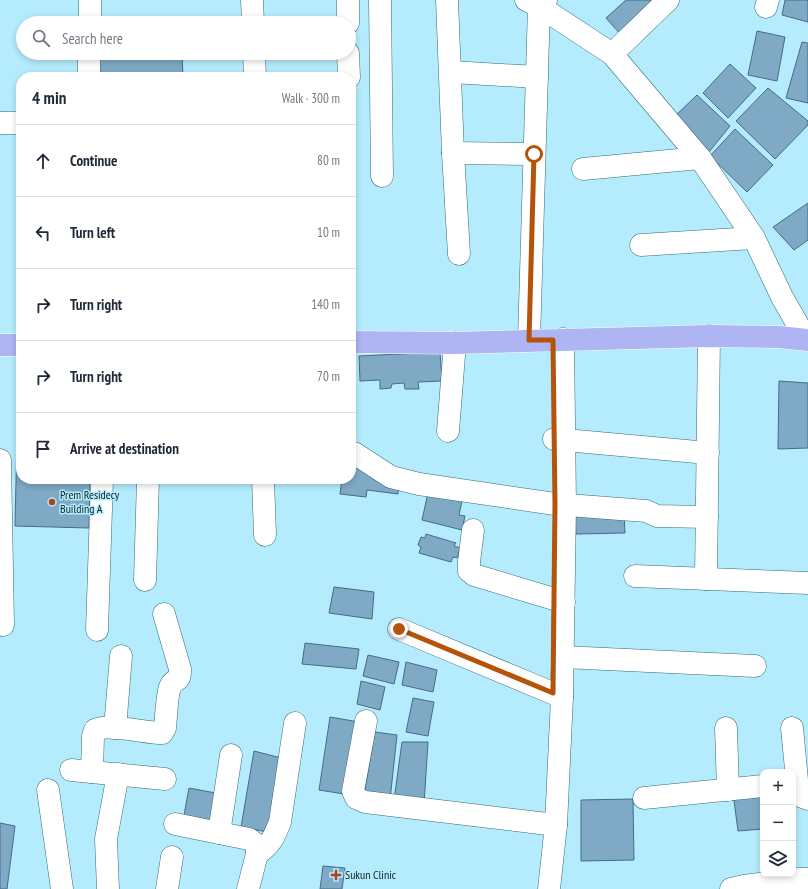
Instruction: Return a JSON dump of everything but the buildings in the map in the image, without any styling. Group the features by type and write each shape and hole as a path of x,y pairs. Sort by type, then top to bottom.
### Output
{"main road":[{"path":"356,342 454,343 709,336 778,337 807,340"},
{"path":"0,345 16,345"}],"street":[{"path":"90,0 90,16"},
{"path":"252,0 253,16"},
{"path":"348,0 348,16"},
{"path":"380,0 382,176"},
{"path":"447,0 453,153 459,254"},
{"path":"612,54 668,0"},
{"path":"537,2 612,54 700,158 754,238 782,297 807,340"},
{"path":"529,340 537,2"},
{"path":"89,60 89,72"},
{"path":"254,60 255,72"},
{"path":"348,60 349,72"},
{"path":"450,72 536,77"},
{"path":"0,123 16,123"},
{"path":"453,153 534,154"},
{"path":"583,170 700,158"},
{"path":"641,245 754,238"},
{"path":"706,579 709,336"},
{"path":"550,889 551,824 557,695 560,505 558,339"},
{"path":"448,431 454,343"},
{"path":"559,440 708,453"},
{"path":"356,454 391,477 419,484 560,505 646,511 657,516 707,517"},
{"path":"0,460 3,625"},
{"path":"97,630 102,484"},
{"path":"146,580 148,484"},
{"path":"263,484 265,535"},
{"path":"473,530 469,571 474,575 558,600"},
{"path":"635,576 808,584"},
{"path":"557,695 563,657 558,600"},
{"path":"92,772 93,736 95,730 100,728 115,728 162,733 165,728 170,687 179,679 180,669 164,614"},
{"path":"399,629 557,695"},
{"path":"115,728 121,656"},
{"path":"563,657 755,666"},
{"path":"366,721 353,791 356,798 365,802 551,824"},
{"path":"257,854 267,847 275,837 280,822 296,722"},
{"path":"726,728 728,790"},
{"path":"792,728 799,788"},
{"path":"219,832 231,755"},
{"path":"71,770 165,779"},
{"path":"108,889 106,839 118,774"},
{"path":"644,798 760,786"},
{"path":"48,790 62,889"},
{"path":"175,824 249,839 257,845 257,854 248,889"},
{"path":"539,889 551,824"},
{"path":"167,889 172,857"},
{"path":"731,889 752,885 808,879"}],"place":[{"name":"Prem Residecy Building A","path":"52,502"},
{"name":"Sukun Clinic","path":"336,875"}],"route":[{"path":"399,629 553,693 555,504 553,340 529,340 534,154"}]}
